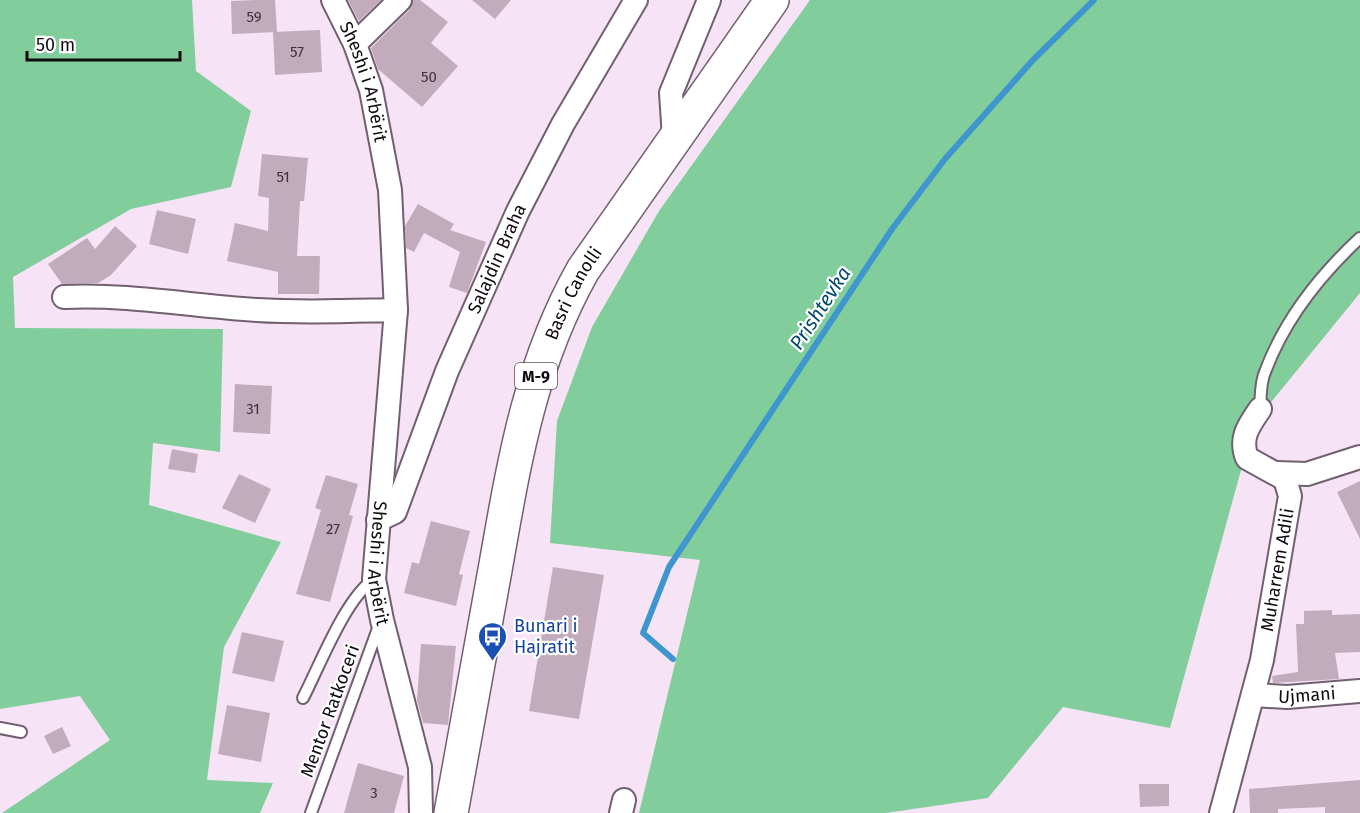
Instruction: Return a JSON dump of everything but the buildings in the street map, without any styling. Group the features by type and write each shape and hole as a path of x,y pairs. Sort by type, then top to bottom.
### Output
{"main road":[{"name":"Basri Canolli","path":"451,813 508,489 530,393 563,306 584,270 674,138 772,0"}],"street":[{"name":"Sheshi i Arbërit","path":"333,0 355,44 370,90 390,190 396,310 374,579 382,620 420,767 421,813"},
{"path":"355,44 400,0"},
{"name":"Salajdin Braha","path":"378,520 395,512 447,371 518,211 563,124 636,0"},
{"path":"674,138 671,93 709,0"},
{"path":"64,297 144,298 256,310 396,310"},
{"path":"1260,409 1246,429 1243,449 1247,458 1276,473 1307,474 1360,458"},
{"name":"Muharrem Adili","path":"1221,813 1253,695 1275,596 1290,496 1285,479 1276,473"},
{"name":"Ujmani","path":"1253,695 1287,697 1360,691"}],"lane":[{"path":"1260,409 1264,374 1296,312 1319,280 1360,238"},
{"path":"303,698 333,636 362,587 374,579"},
{"name":"Mentor Ratkoceri","path":"311,813 351,697 382,620"},
{"path":"0,728 21,732"}],"green space":[{"path":"0,0 192,0 196,71 251,111 231,187 131,209 13,277 15,328 223,329 220,452 153,443 149,505 281,542 224,647 207,780 273,783 260,813 2,813 110,740 80,696 0,709"},
{"path":"810,0 1360,0 1360,293 1254,423 1170,728 1063,707 988,798 886,813 639,813 700,560 550,543 557,421 592,327 659,211"}],"waterway":[{"name":"Prishtevka","path":"673,659 643,633 669,567 892,229 945,159 1033,60 1094,0"}],"place":[{"name":"Bunari i Hajratit","path":"493,662"}]}
